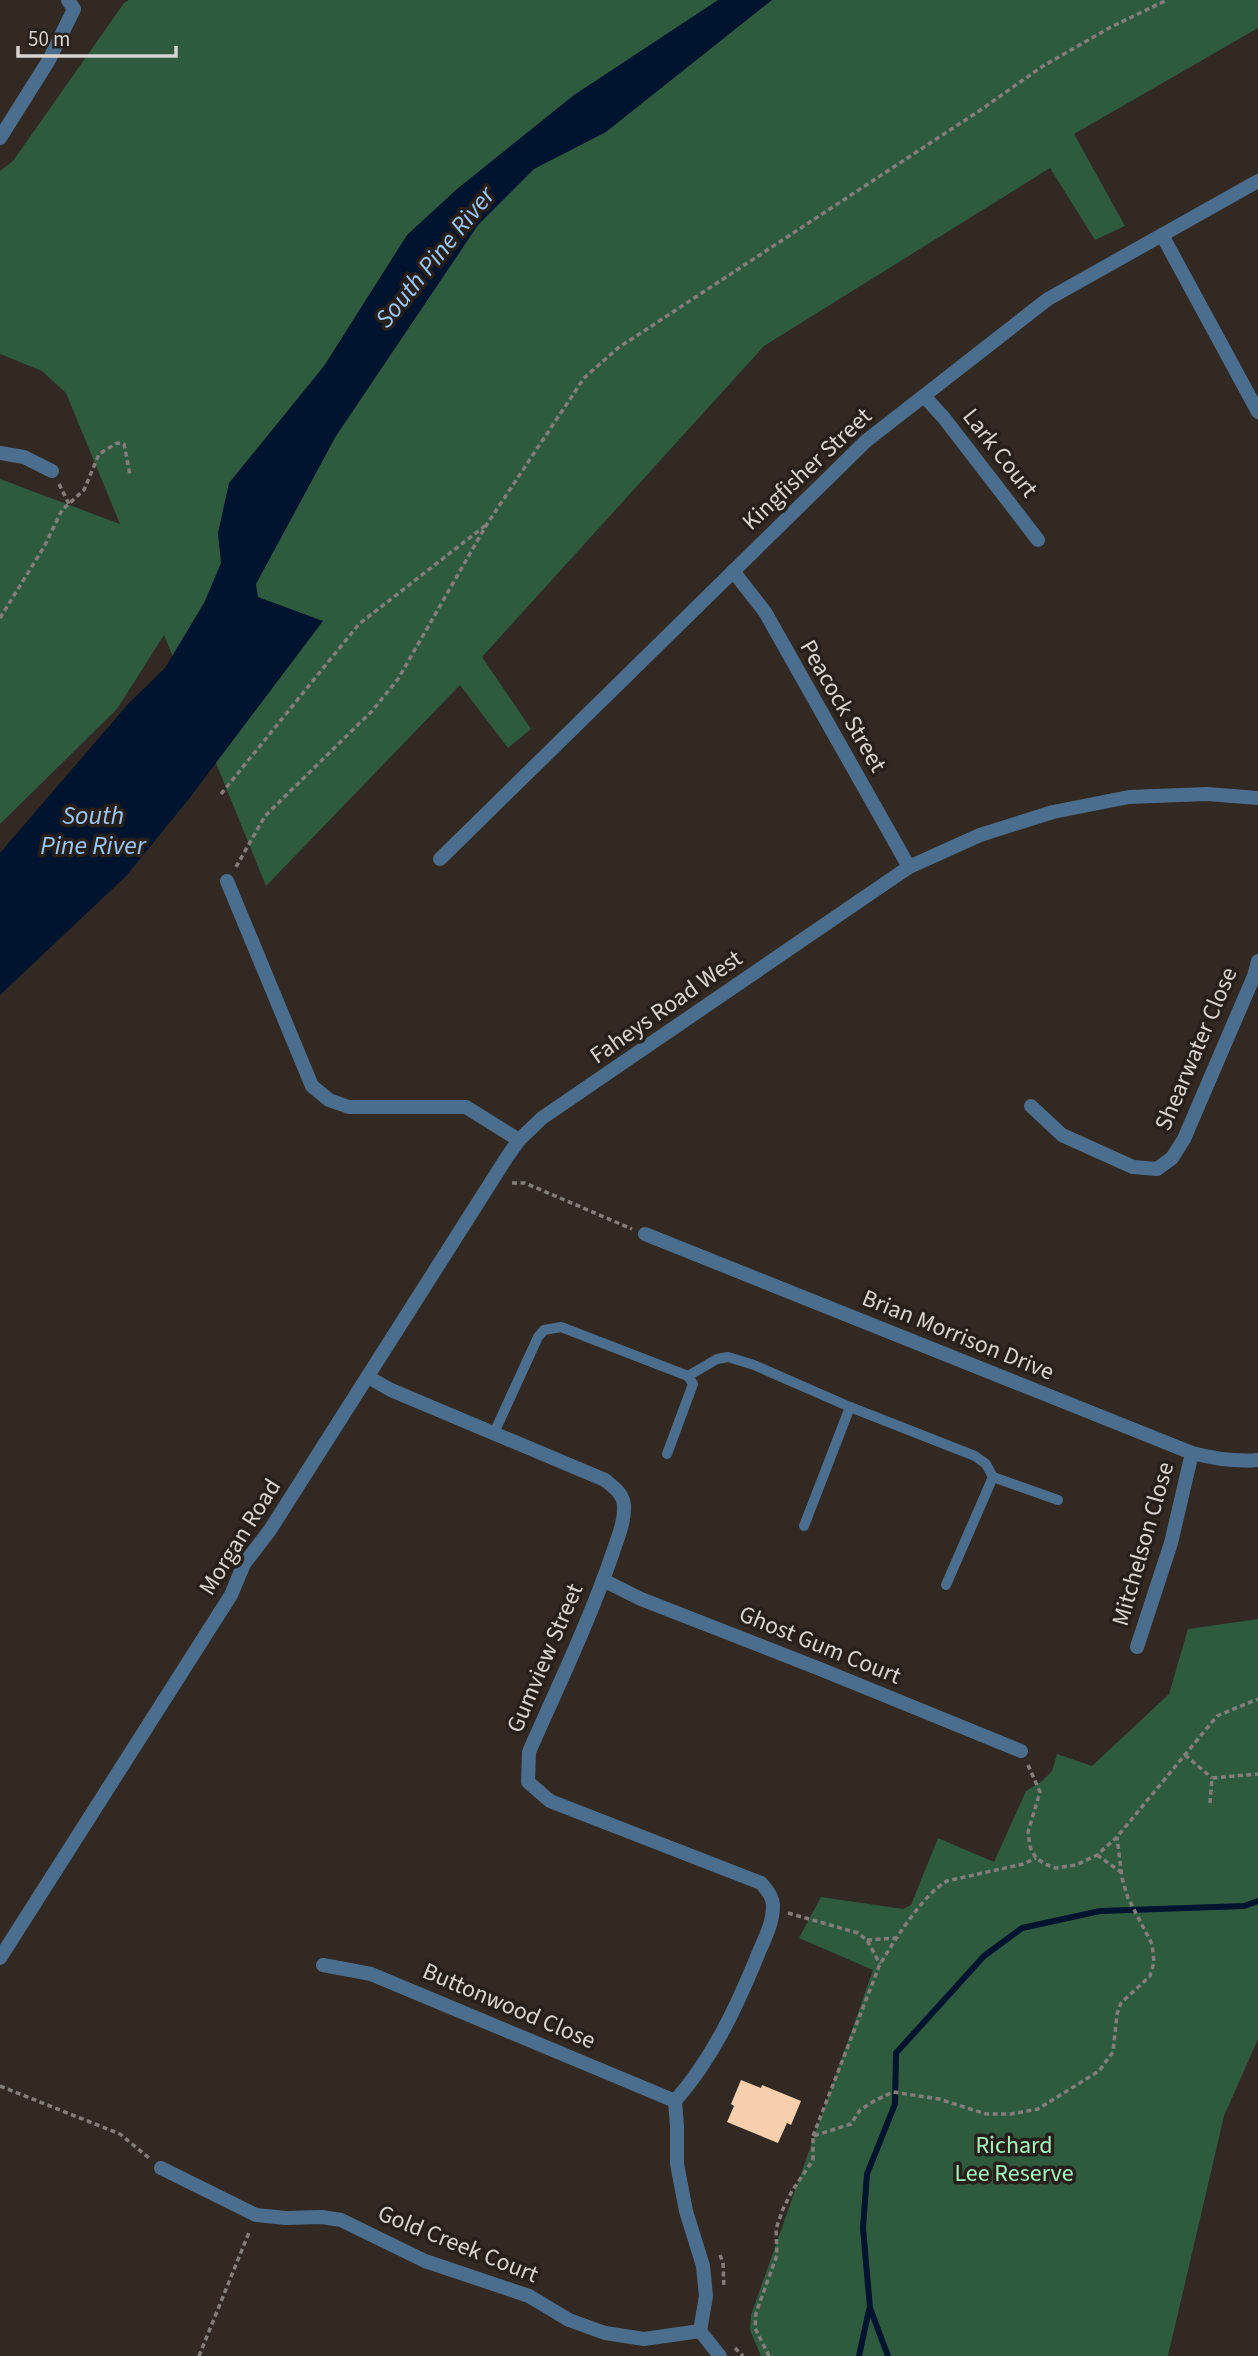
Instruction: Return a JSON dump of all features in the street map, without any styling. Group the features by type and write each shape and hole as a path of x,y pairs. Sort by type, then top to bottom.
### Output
{"street":[{"path":"0,138 49,60 64,30 74,9 68,0"},
{"name":"Kingfisher Street","path":"440,859 866,441 1048,299 1258,181"},
{"path":"1162,235 1258,412"},
{"name":"Lark Court","path":"924,396 1038,540"},
{"path":"0,453 24,457 52,471"},
{"name":"Peacock Street","path":"733,571 765,612 909,867"},
{"name":"Faheys Road West","path":"519,1140 542,1118 909,867 980,835 1053,812 1129,797 1207,794 1258,797"},
{"path":"227,881 312,1086 329,1100 349,1107 466,1107 519,1140"},
{"name":"Shearwater Close","path":"1031,1106 1062,1135 1133,1167 1157,1169 1172,1158 1184,1139 1258,961"},
{"name":"Morgan Road","path":"3,1948 231,1595 244,1564 270,1530 519,1140"},
{"name":"Brian Morrison Drive","path":"645,1234 1192,1453 1217,1459 1258,1460"},
{"name":"Gumview Street","path":"368,1377 391,1390 605,1480 618,1490 624,1502 624,1516 603,1580 529,1752 528,1782 550,1801 761,1883 769,1893 773,1910"},
{"name":"Mitchelson Close","path":"1137,1647 1171,1543 1192,1453"},
{"name":"Ghost Gum Court","path":"603,1580 641,1599 1021,1751"},
{"path":"720,2356 700,2331 706,2296 703,2266 686,2211 677,2164 675,2101 691,2082 739,2001 771,1923 773,1910"},
{"name":"Buttonwood Close","path":"323,1965 371,1974 675,2101"},
{"name":"Gold Creek Court","path":"161,2168 256,2215 341,2220 425,2261 529,2296 569,2320 605,2333 644,2339 700,2331"}],"lane":[{"path":"494,1433 538,1337 553,1327 561,1327 688,1376 692,1384 687,1404 667,1454"},
{"path":"688,1376 717,1359 728,1357 754,1365 850,1407 975,1456 986,1464 993,1477 1058,1500"},
{"path":"804,1526 850,1407"},
{"path":"946,1585 993,1477"}],"path":[{"path":"227,881 265,816 372,711 398,679 488,524 584,378 618,348 1043,66 1111,27 1167,0"},
{"path":"0,618 44,547 62,510 84,490 99,454 117,443 124,444 130,475"},
{"path":"221,794 359,624 488,524"},
{"path":"521,1177 524,1184"},
{"path":"510,1183 524,1184 645,1234"},
{"path":"1021,1751 1040,1792 1028,1832 1030,1847 1036,1858 1055,1868 1076,1865 1097,1855 1117,1837 1217,1716 1258,1699"},
{"path":"1185,1755 1212,1778 1258,1774"},
{"path":"1210,1803 1212,1778"},
{"path":"813,2136 851,2124 860,2110 893,2092 939,2099 986,2114 1011,2115 1038,2109 1099,2071 1113,2052 1117,2014 1121,2003 1150,1976 1154,1962 1152,1944 1128,1898 1121,1872 1117,1837"},
{"path":"1097,1855 1121,1872"},
{"path":"769,2356 755,2328 756,2313 777,2255 776,2229 783,2209 813,2160 813,2136 880,1964 896,1938 936,1887 947,1881 1023,1864 1036,1858"},
{"path":"773,1910 858,1933 867,1940 880,1964"},
{"path":"867,1940 896,1938"},
{"path":"0,2086 120,2134 161,2168"},
{"path":"199,2356 256,2215"}],"green space":[{"path":"129,0 1258,0 1258,28 1074,134 1125,226 1095,240 1050,168 764,346 482,657 531,729 508,748 460,685 266,886 164,635 117,709 0,824 0,479 120,524 66,393 42,371 0,354 0,171 13,161 124,3"},
{"name":"Richard Lee Reserve","path":"1258,1619 1258,2039 1224,2116 1168,2356 761,2356 750,2330 751,2315 873,1970 799,1938 821,1897 903,1909 911,1905 938,1838 994,1862 1026,1791 1052,1771 1057,1754 1092,1766 1169,1694 1188,1629"}],"water":[{"name":"South Pine River","path":"718,0 772,0 606,132 534,169 478,225 336,436 256,584 258,597 323,621 188,800 126,876 0,995 0,853 129,703 165,668 204,603 221,563 218,533 229,483 324,366 407,235 457,189 574,95"}],"building":[{"path":"741,2080 761,2088 762,2085 801,2101 791,2125 787,2123 778,2143 727,2122"}],"waterway":[{"path":"888,2356 870,2308 863,2228 867,2174 895,2104 896,2053 984,1956 1022,1928 1100,1911 1244,1906 1258,1901"},
{"path":"859,2356 869,2310"}]}
